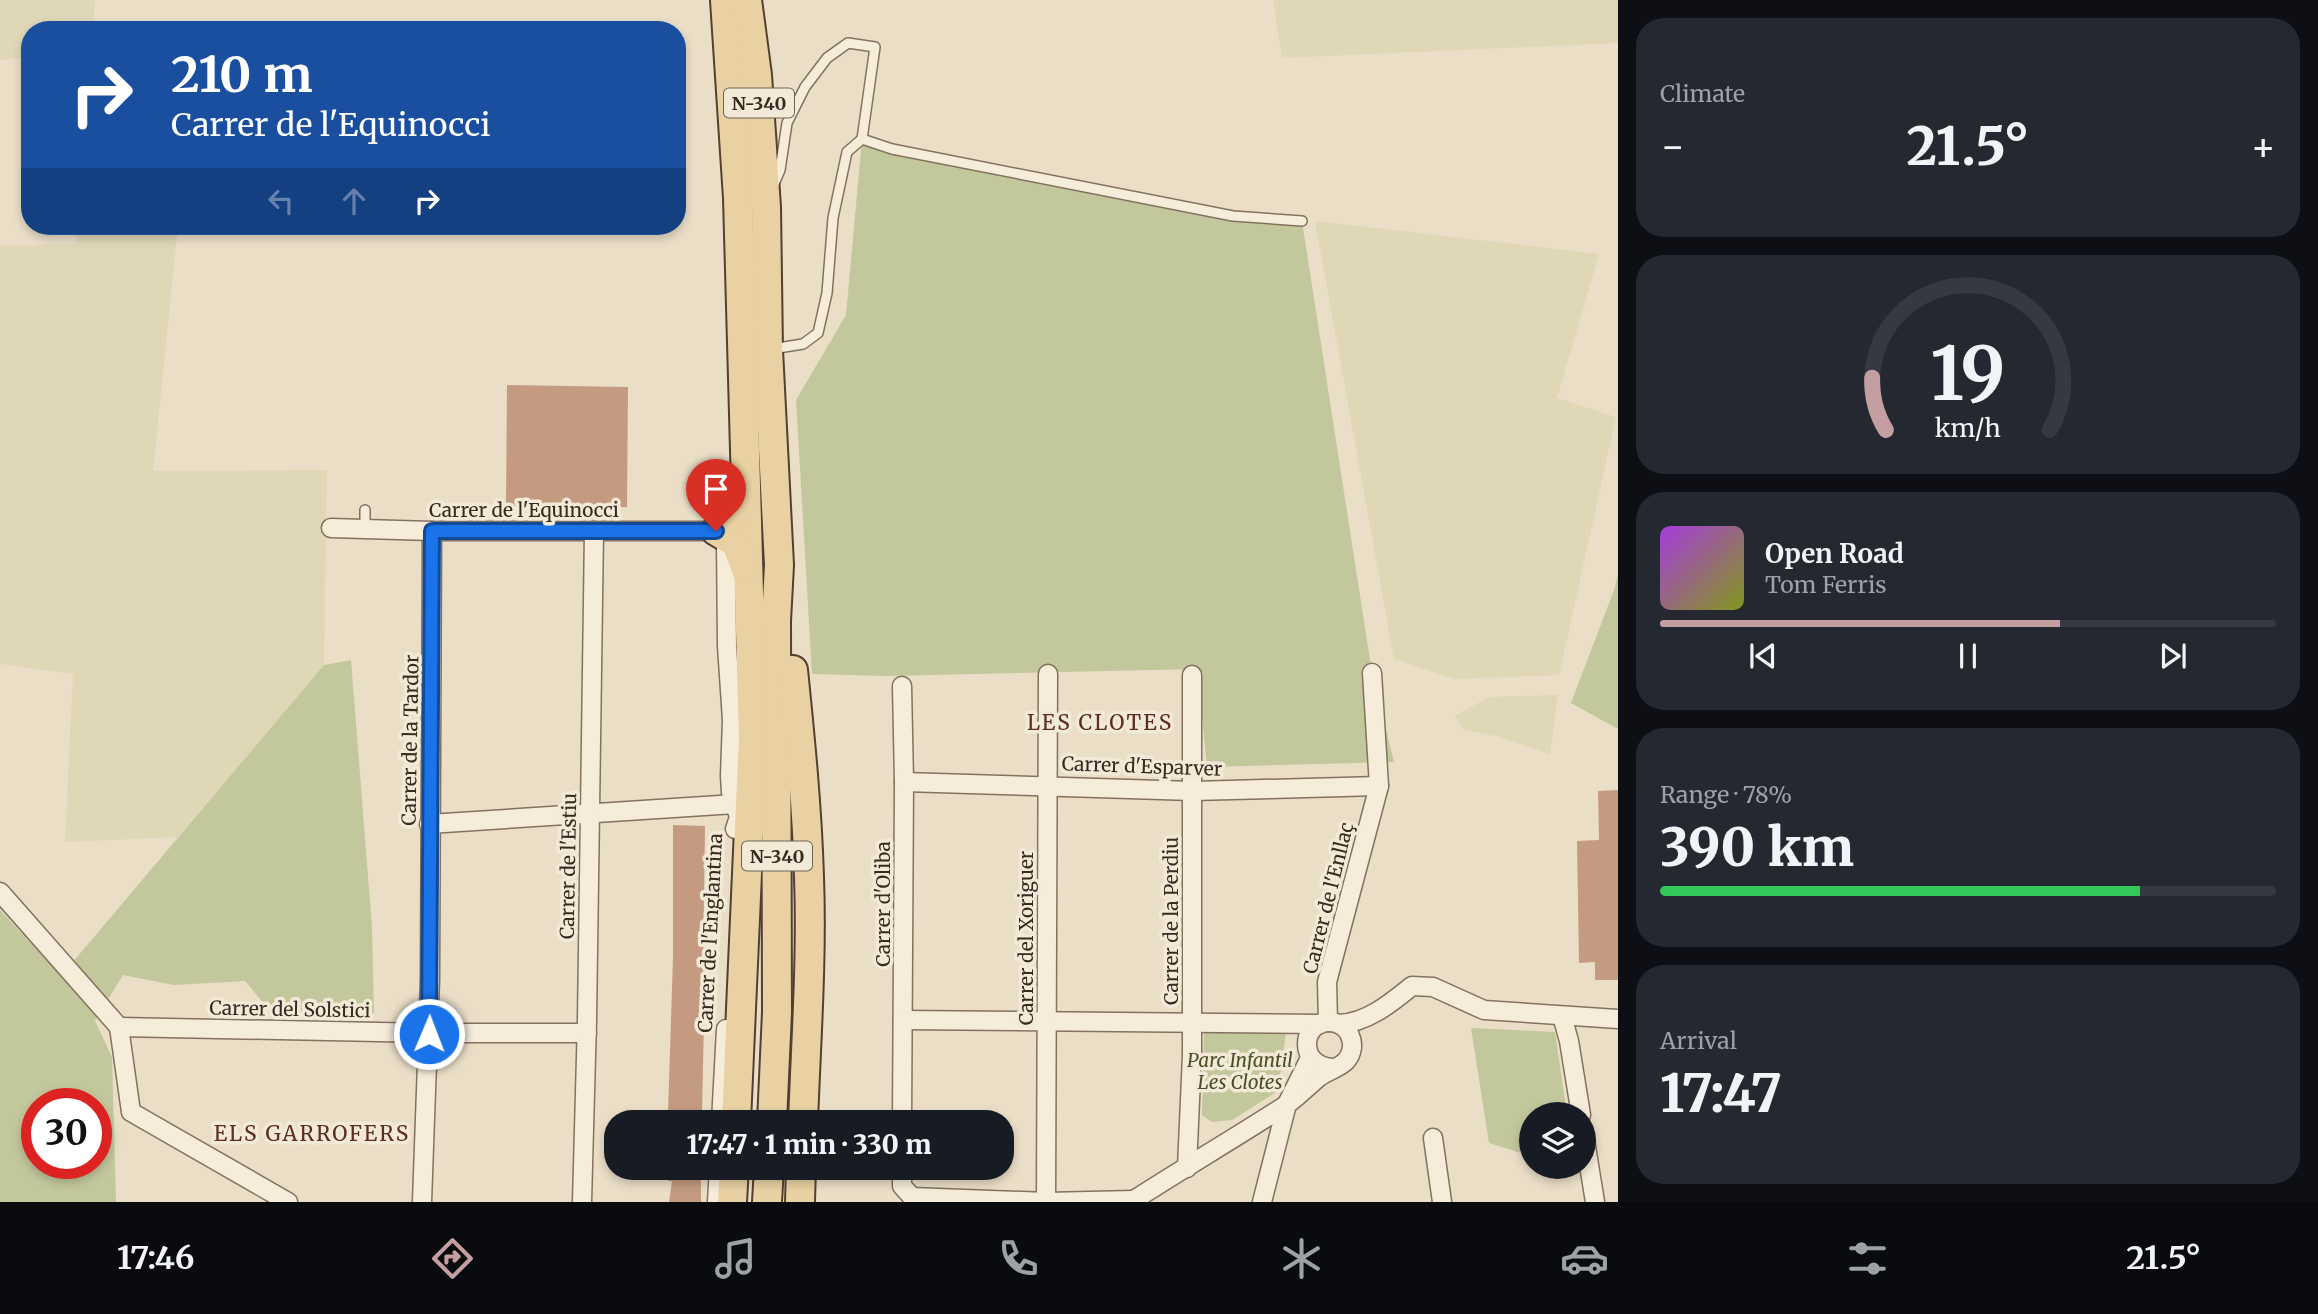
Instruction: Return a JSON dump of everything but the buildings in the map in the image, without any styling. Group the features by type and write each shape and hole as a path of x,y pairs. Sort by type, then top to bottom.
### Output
{"main road":[{"path":"725,0 738,198 753,738 737,1110"},
{"name":"N-340","path":"747,0 757,75 766,207 768,350 779,590 776,621 777,1012 773,1110"},
{"path":"746,498 721,534 736,543 749,586"},
{"path":"779,590 787,616 802,766 809,878 803,1110"},
{"path":"732,1202 733,1180"},
{"path":"767,1202 768,1180"},
{"path":"800,1202 801,1180"}],"street":[{"name":"Carrer de l'Equinocci","path":"331,528 721,534"},
{"name":"Carrer de la Tardor","path":"422,1202 429,1034 432,531"},
{"name":"Carrer de l'Estiu","path":"582,1202 594,531"},
{"name":"Carrer de l'Englantina","path":"721,534 728,565 727,646 732,720 730,776 739,817 735,829 722,1110"},
{"name":"Carrer de l'Enllaç","path":"1329,1024 1327,982 1379,786 1371,673"},
{"name":"Carrer del Xoriguer","path":"1046,1202 1048,674"},
{"name":"Carrer de la Perdiu","path":"1187,1168 1192,1022 1192,675"},
{"name":"Carrer d'Oliba","path":"902,686 902,1110"},
{"path":"429,824 735,804 742,786 746,750 753,738"},
{"name":"Carrer d'Esparver","path":"904,782 1193,791 1379,786"},
{"path":"0,892 119,1027 131,1112 288,1202"},
{"path":"903,1020 1354,1024 1392,1002 1412,986 1433,987 1484,1010 1618,1019"},
{"path":"1562,1016 1579,1102"},
{"path":"1290,1023 1307,1040"},
{"path":"902,1180 902,1186 912,1197 1046,1202 1132,1201 1287,1104 1333,1068 1345,1062 1353,1046 1351,1036 1329,1024 1312,1030 1307,1040 1307,1049 1310,1058 1318,1065 1333,1068"},
{"name":"Carrer del Solstici","path":"119,1027 429,1034 587,1033"},
{"path":"1262,1202 1287,1104 1310,1058"},
{"path":"1433,1138 1442,1202"},
{"path":"1591,1179 1595,1202"},
{"path":"716,1202 718,1180"}],"lane":[{"path":"766,207 780,170 787,124 805,87 827,58 848,43 875,47 862,139 848,152 833,218 827,293 818,333 803,344 768,350"},
{"path":"862,139 892,149 1233,216 1301,221"},
{"path":"365,510 365,529"}],"shaded area":[{"path":"0,0 95,0 94,21 21,21 21,57 0,60"},
{"path":"1273,0 1618,0 1618,43 1282,58"},
{"path":"1315,221 1599,254 1557,398 1616,417 1559,675 1455,679 1394,659"},
{"path":"76,235 177,235 153,471 327,470 324,665 178,837 65,842 73,674 0,664 0,246 76,244"},
{"path":"1558,695 1550,754 1496,736 1464,730 1455,716 1489,697"}],"green space":[{"path":"862,139 1233,216 1302,221 1372,673 1394,762 1207,767 1197,669 887,676 812,674 796,400 846,315"},
{"path":"1618,574 1618,729 1571,703"},
{"path":"351,660 372,927 374,1013 271,1012 245,981 174,985 123,975 95,1021 112,1057 116,1202 0,1202 0,910 61,976 324,665"},
{"path":"1471,1028 1555,1032 1565,1102 1519,1102 1519,1152 1489,1143"},
{"name":"Parc Infantil Les Clotes","path":"1286,1032 1278,1091 1232,1120 1212,1122 1202,1115 1204,1033"}],"district":[{"name":"LES CLOTES","path":"1100,722"},
{"name":"ELS GARROFERS","path":"312,1133"}],"route":[{"path":"429,1034 432,531 716,531"}]}
